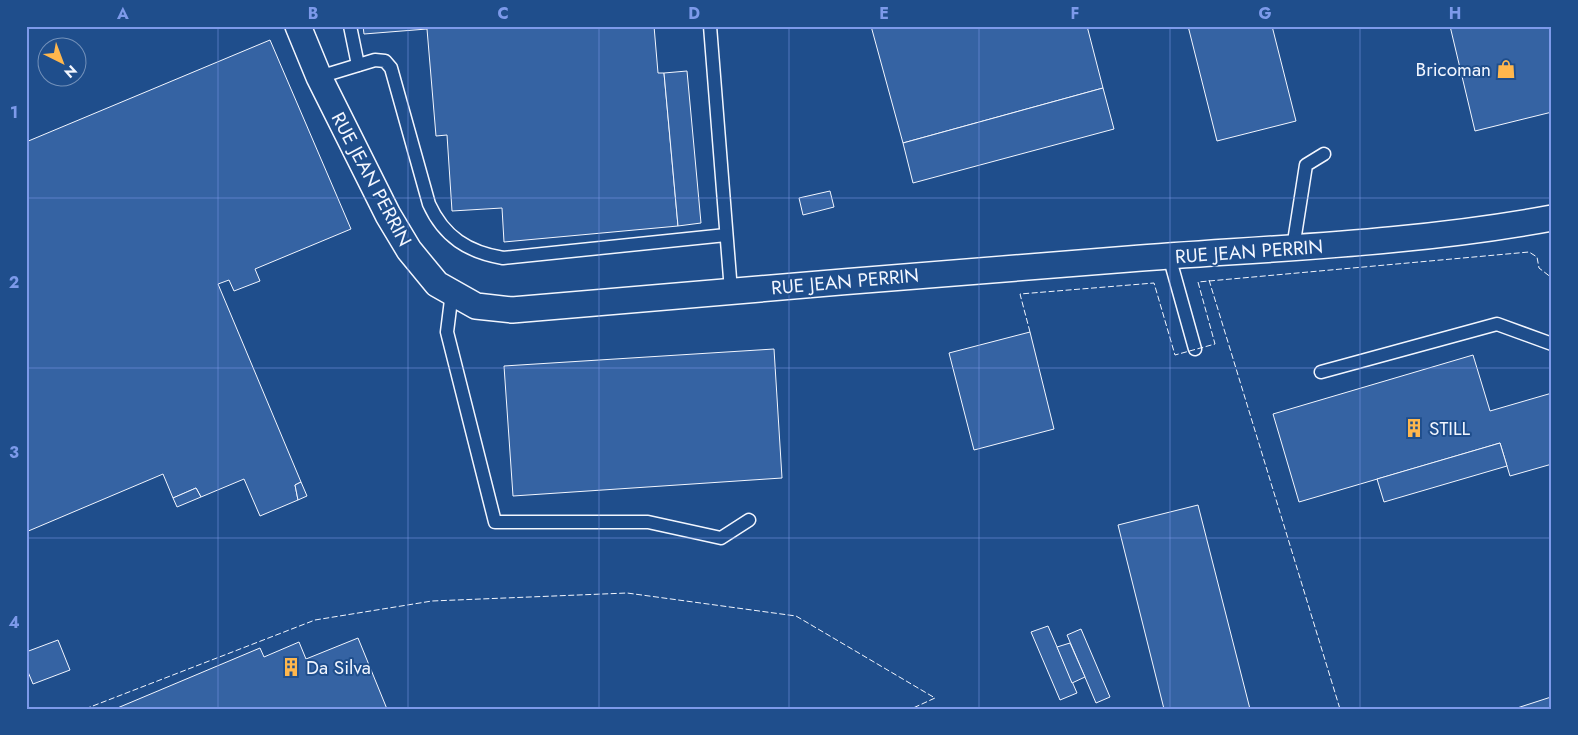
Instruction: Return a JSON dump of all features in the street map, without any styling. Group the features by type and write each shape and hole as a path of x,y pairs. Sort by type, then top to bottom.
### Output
{"street":[{"name":"RUE JEAN PERRIN","path":"298,26 319,77 388,215 409,250 437,284 476,306 512,310 1169,256 1391,241 1494,229 1552,218"}],"lane":[{"path":"350,26 358,65"},
{"path":"710,26 731,291"},
{"path":"319,77 375,60 385,61 391,68 429,204 436,220 461,243 481,254 503,258 726,235"},
{"path":"1293,248 1306,165 1324,154"},
{"path":"1169,256 1195,349"},
{"path":"452,292 447,332 495,522 648,522 721,538 749,520"},
{"path":"1321,372 1497,324 1552,344"}],"building":[{"path":"363,26 654,26 658,73 664,73 678,226 504,242 502,208 452,211 447,135 436,136 427,29 364,34"},
{"path":"871,26 1087,26 1103,88 903,143"},
{"path":"1188,26 1272,26 1296,121 1217,141"},
{"name":"Bricoman","path":"1450,26 1552,26 1552,112 1475,131"},
{"path":"270,40 351,229 255,269 260,281 234,291 229,280 218,284 301,482 295,485 298,500 260,516 244,479 201,497 196,488 173,498 163,474 26,532 26,142"},
{"path":"687,71 701,223 678,226 664,73"},
{"path":"1103,88 1114,129 913,183 903,143"},
{"path":"830,191 834,207 803,215 799,198"},
{"path":"1030,332 1054,429 974,450 949,353"},
{"path":"774,349 782,478 513,496 504,366"},
{"name":"STILL","path":"1473,355 1490,411 1552,393 1552,464 1510,476 1500,443 1299,502 1273,414"},
{"path":"1500,443 1507,466 1384,502 1377,479"},
{"path":"301,482 307,496 298,500 295,485"},
{"path":"196,488 201,497 177,507 173,498"},
{"path":"1198,505 1250,709 1164,709 1118,525"},
{"path":"1048,626 1077,693 1060,700 1031,632"},
{"path":"1081,629 1110,697 1096,703 1067,635"},
{"name":"Da Silva","path":"358,638 387,709 115,709 260,648 264,657 299,642 306,659"},
{"path":"58,640 70,670 33,684 26,667 26,652"},
{"path":"1070,643 1085,677 1072,683 1057,647"},
{"path":"1551,697 1552,709 1514,709"}],"fence":[{"path":"1030,332 1020,294 1154,283 1175,355 1215,344 1198,282 1529,252 1537,257 1539,268 1552,278"},
{"path":"1209,280 1340,709"},
{"path":"85,709 315,620 432,601 627,593 796,616 935,698 911,709"}],"place":[{"name":"Bricoman","path":"1506,69"},
{"name":"STILL","path":"1414,428"},
{"name":"Da Silva","path":"291,667"}]}
